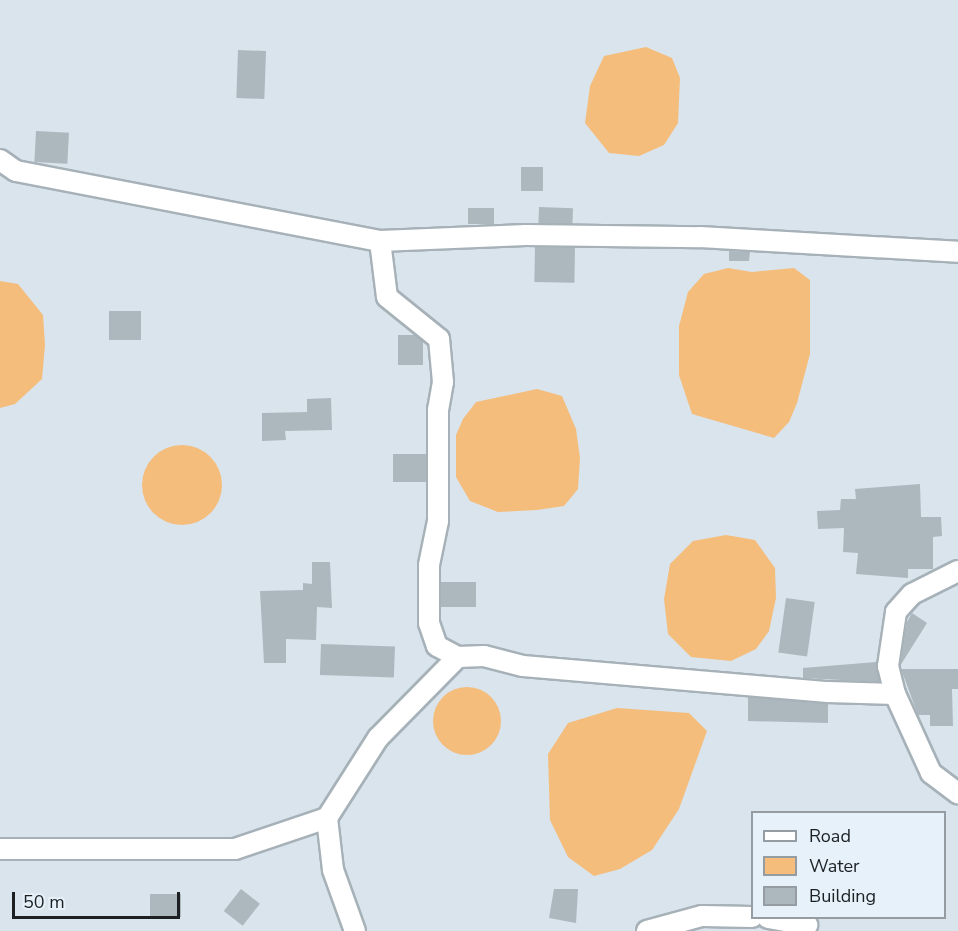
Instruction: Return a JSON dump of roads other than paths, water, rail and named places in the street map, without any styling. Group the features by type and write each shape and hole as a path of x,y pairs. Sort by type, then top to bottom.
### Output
{"street":[{"path":"0,160 16,171 380,241 526,235 700,237 958,252"},
{"path":"380,241 387,297 438,339 443,382 438,409 438,521 429,565 429,623 437,646 458,657 483,656 524,666 828,692 895,694"},
{"path":"958,571 912,594 896,612 888,666 895,694 931,773 958,793"},
{"path":"0,849 235,849 327,818 378,738 458,657"},
{"path":"327,818 333,870 355,931"},
{"path":"647,931 702,916 751,917"},
{"path":"774,919 807,925"}],"water":[{"path":"646,47 672,58 680,78 678,123 664,145 639,156 609,153 585,123 590,86 604,56"},
{"path":"728,268 752,272 794,268 810,280 810,354 797,403 789,422 774,438 692,414 679,375 679,326 688,292 704,274"},
{"path":"0,281 18,284 43,315 45,345 42,379 15,404 0,408"},
{"path":"537,389 562,396 576,429 580,458 578,489 564,506 537,510 498,512 470,501 456,477 456,435 463,419 476,402"},
{"path":"182,445 197,448 210,457 219,470 222,485 219,500 210,513 197,522 182,525 167,522 154,513 145,500 142,485 145,470 154,457 167,448"},
{"path":"726,535 755,540 775,568 776,598 769,631 756,649 731,661 691,657 668,634 664,599 670,564 693,541"},
{"path":"467,687 480,689 491,697 499,708 501,721 499,734 491,745 480,753 467,755 454,753 443,745 435,734 433,721 435,708 443,697 454,689"},
{"path":"617,708 689,713 707,731 679,809 652,850 620,869 594,876 568,857 550,820 548,754 568,723"}]}
